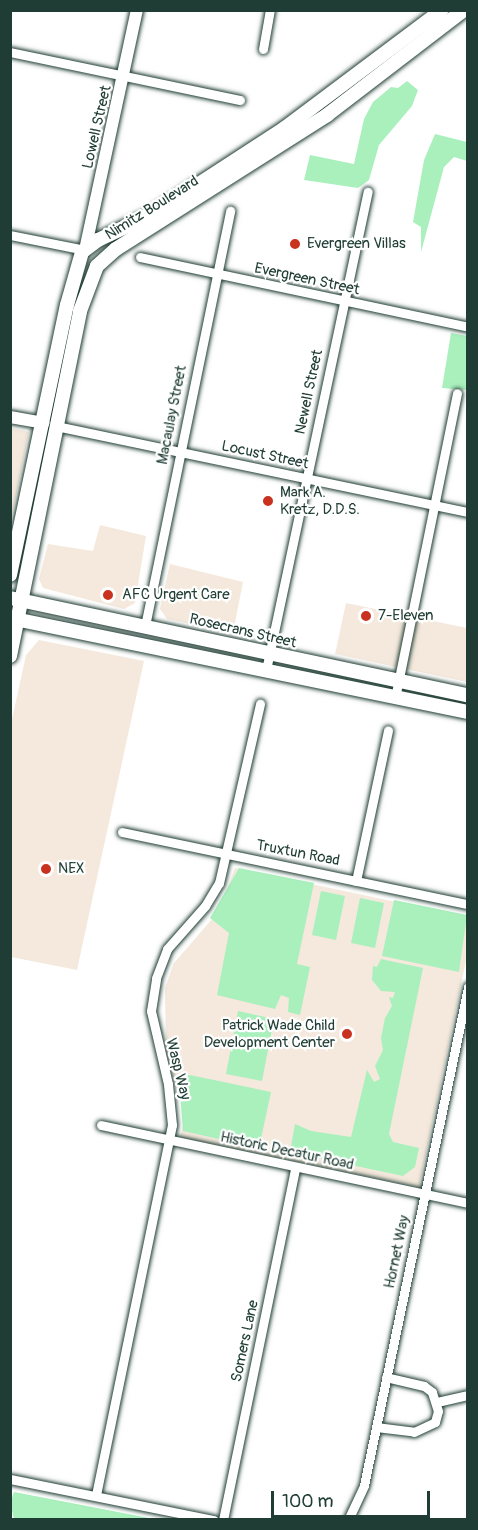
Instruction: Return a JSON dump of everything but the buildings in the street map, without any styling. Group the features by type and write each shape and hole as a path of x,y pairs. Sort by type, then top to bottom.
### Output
{"main road":[{"name":"Nimitz Boulevard","path":"10,656 17,600 49,425 69,294 85,250 151,215 285,128 442,10"},
{"name":"Nimitz Boulevard","path":"10,575 83,296 92,273 112,252 327,115 464,10"},
{"path":"83,296 85,250"},
{"name":"Rosecrans Street","path":"17,600 468,695"},
{"path":"14,619 468,712"}],"street":[{"name":"Lowell Street","path":"85,250 137,10"},
{"path":"263,49 270,10"},
{"path":"10,52 240,100"},
{"name":"Newell Street","path":"266,670 368,192"},
{"name":"Macaulay Street","path":"145,626 230,211"},
{"path":"10,235 85,250"},
{"name":"Evergreen Street","path":"140,257 344,303 468,327"},
{"path":"395,698 457,393"},
{"name":"Locust Street","path":"10,417 468,512"},
{"name":"Wasp Way","path":"96,1496 169,1140 172,1109 151,1011 156,978 167,949 215,890 228,855 260,704"},
{"path":"356,880 388,730"},
{"name":"Truxtun Road","path":"122,832 468,904"},
{"name":"Hornet Way","path":"348,1520 364,1485 468,987"},
{"name":"Historic Decatur Road","path":"101,1125 468,1203"},
{"name":"Somers Lane","path":"223,1520 296,1168"},
{"path":"376,1427 405,1432 425,1429 435,1422 437,1402 424,1386 386,1377"},
{"path":"437,1402 468,1395"},
{"path":"10,1479 214,1520"}],"shaded area":[{"path":"10,428 29,432 11,521"},
{"path":"100,525 146,536 135,603 124,609 43,588 39,579 48,544 93,551"},
{"path":"170,564 243,582 233,633 167,619 160,609"},
{"path":"346,603 467,628 467,682 335,654"},
{"path":"39,640 144,661 77,970 11,957 11,724 26,655"},
{"path":"235,868 467,917 467,956 419,1187 180,1137 186,1114 166,1054 165,988 174,963 219,911"}],"green space":[{"path":"407,81 418,90 412,106 379,145 369,180 358,188 304,180 310,155 354,164 364,119 373,102 391,87 398,88"},
{"path":"435,134 467,142 467,161 454,157 444,167 421,252 421,227 413,222 424,160"},
{"path":"451,333 467,336 467,390 442,388"},
{"path":"239,868 314,883 297,964 310,967 300,1015 288,1012 289,998 281,995 275,1009 217,995 229,933 210,918"},
{"path":"321,891 345,896 336,940 312,935"},
{"path":"360,898 384,903 375,948 351,943"},
{"path":"394,900 467,915 459,972 382,956"},
{"path":"381,959 423,968 389,1134 393,1142 419,1148 415,1167 403,1176 290,1152 295,1124 311,1131 351,1137 367,1070 374,1082 380,1079 375,1066 383,1050 381,1038 385,1018 392,1006 389,997 393,998 395,992 381,991 372,980 373,966 377,967"},
{"path":"238,1011 274,1019 262,1081 226,1074"},
{"path":"190,1075 271,1092 259,1148 183,1131 179,1078"},
{"path":"14,1492 154,1519 14,1519 10,1503"}],"place":[{"name":"Evergreen Villas","path":"295,244"},
{"name":"Mark A. Kretz, D.D.S.","path":"268,501"},
{"name":"AFC Urgent Care","path":"108,595"},
{"name":"7-Eleven","path":"366,616"},
{"name":"NEX","path":"46,869"},
{"name":"Patrick Wade Child Development Center","path":"347,1034"}]}
